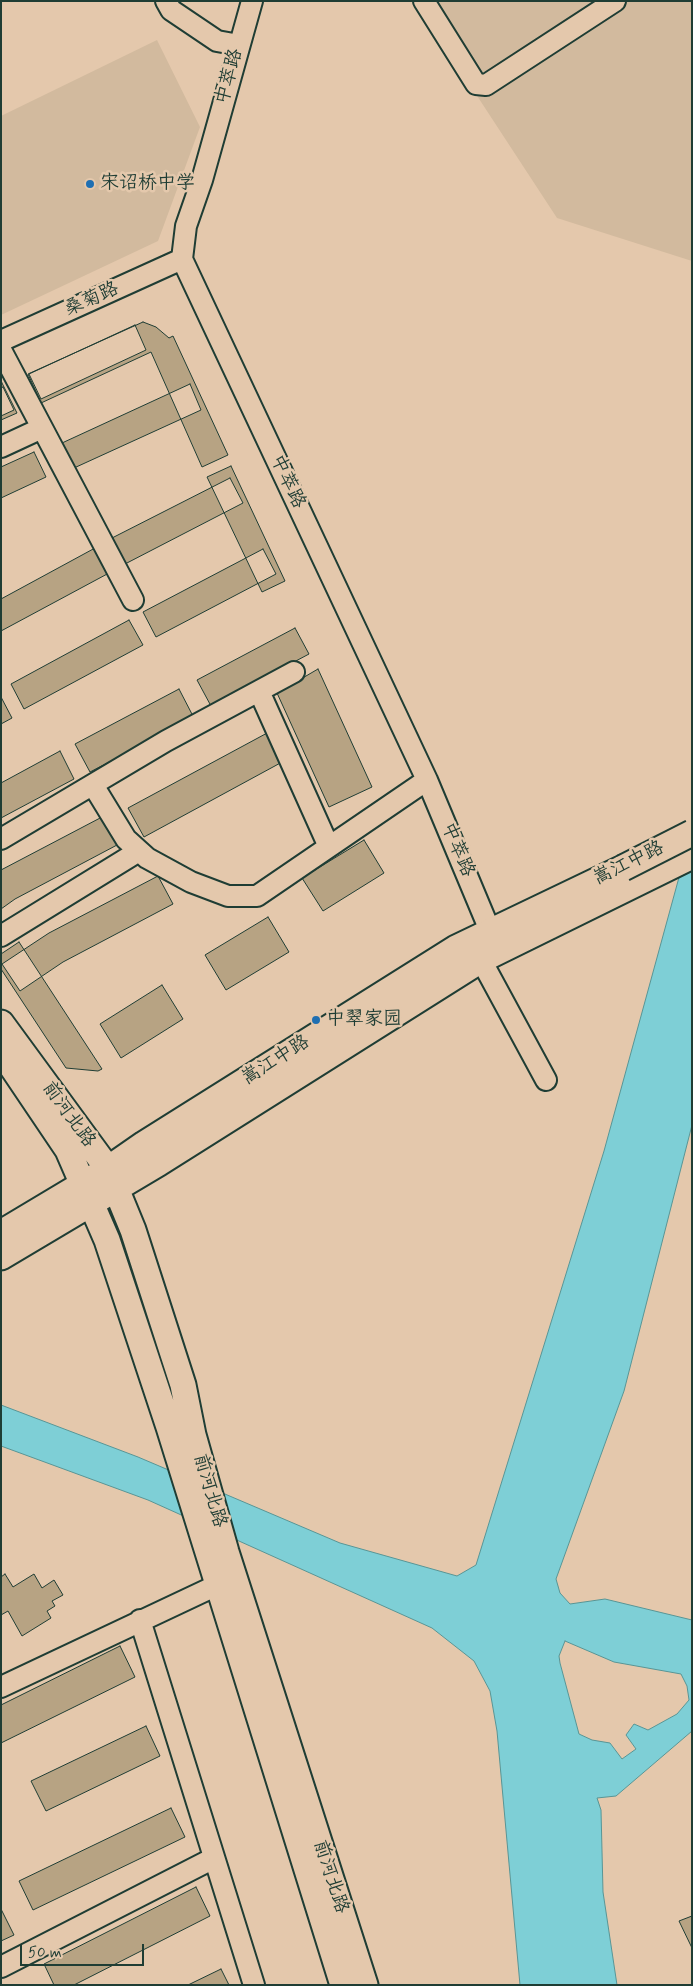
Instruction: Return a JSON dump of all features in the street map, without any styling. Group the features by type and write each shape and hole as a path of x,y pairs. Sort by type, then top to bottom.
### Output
{"main road":[{"name":"嵩江中路","path":"1,1233 88,1193 112,1179 144,1144 456,948 490,947 626,878 692,833"},
{"name":"嵩江中路","path":"626,878 692,856"},
{"name":"前河北路","path":"1,1023 112,1179 133,1230 183,1385 216,1550"},
{"name":"前河北路","path":"1,1051 68,1150 107,1240 169,1427 216,1550 365,1985"},
{"name":"嵩江中路","path":"1,1257 88,1193"},
{"name":"前河北路","path":"226,1580 342,1985"}],"street":[{"path":"166,1 171,10 217,41 239,45"},
{"name":"中萃路","path":"252,1 202,180 186,226 182,259 427,780 490,947 546,1080"},
{"path":"424,1 476,84 486,85 615,1"},
{"name":"桑菊路","path":"1,341 182,259"},
{"path":"1,350 133,600"},
{"path":"1,447 42,428"},
{"path":"1,839 166,741 294,672"},
{"path":"259,692 329,847"},
{"path":"93,785 126,839 146,858 191,882 228,896 256,896 427,780"},
{"path":"1,936 139,851"},
{"path":"1,1687 226,1580"},
{"path":"140,1620 254,1985"},
{"path":"1,1967 214,1858"}],"shaded area":[{"path":"415,1 692,1 692,261 557,218"},
{"name":"宋诏桥中学","path":"157,40 200,127 158,241 1,315 1,116"}],"water":[{"path":"692,830 692,1125 624,1391 556,1579 560,1593 570,1604 605,1599 692,1620 692,1731 616,1796 597,1798 601,1810 603,1892 617,1985 520,1985 497,1731 490,1691 474,1661 432,1628 148,1500 1,1446 1,1405 138,1457 340,1543 457,1576 476,1565 604,1151","holes":["565,1641 614,1662 681,1674 687,1686 689,1700 677,1714 648,1730 634,1724 626,1735 636,1749 622,1759 610,1743 592,1740 579,1734 559,1656"]}],"building":[{"path":"143,322 156,327 169,338 173,336 228,455 202,467 151,352 41,403 28,374"},
{"path":"135,325 146,350 41,399 29,374"},
{"path":"1,384 17,413 1,420"},
{"path":"190,384 201,410 74,468 62,443"},
{"path":"3,387 14,410 1,416 1,388"},
{"path":"34,452 46,477 1,498 1,467"},
{"path":"231,466 285,581 262,592 207,477"},
{"path":"230,478 243,503 125,564 112,538"},
{"path":"95,548 109,573 1,631 1,599"},
{"path":"263,549 276,574 156,637 143,612"},
{"path":"129,620 143,645 24,709 11,684"},
{"path":"295,628 309,654 211,706 197,680"},
{"path":"318,669 372,787 329,807 277,693"},
{"path":"179,689 194,718 90,772 75,744"},
{"path":"1,697 12,718 1,724"},
{"path":"269,732 284,761 144,837 128,808"},
{"path":"60,751 74,779 1,818 1,783"},
{"path":"102,817 117,845 15,899 1,909 1,870"},
{"path":"364,840 384,873 323,911 302,878"},
{"path":"158,876 173,904 63,962 20,991 2,964 49,933"},
{"path":"268,917 289,952 226,990 205,955"},
{"path":"19,942 102,1069 98,1071 66,1068 1,969 1,954"},
{"path":"162,985 183,1019 121,1058 100,1024"},
{"path":"5,1574 13,1587 34,1574 42,1588 54,1580 63,1595 52,1601 55,1606 47,1611 51,1618 22,1636 8,1611 1,1615 1,1577"},
{"path":"120,1646 135,1677 1,1743 1,1705"},
{"path":"146,1726 160,1756 46,1811 31,1781"},
{"path":"171,1808 185,1837 33,1910 19,1881"},
{"path":"196,1887 210,1916 74,1985 54,1985 44,1964"},
{"path":"1,1909 14,1935 1,1941"},
{"path":"692,1916 692,1948 679,1921"},
{"path":"221,1969 229,1985 188,1985"}],"place":[{"name":"宋诏桥中学","path":"90,184"},
{"name":"中翠家园","path":"316,1020"}]}
